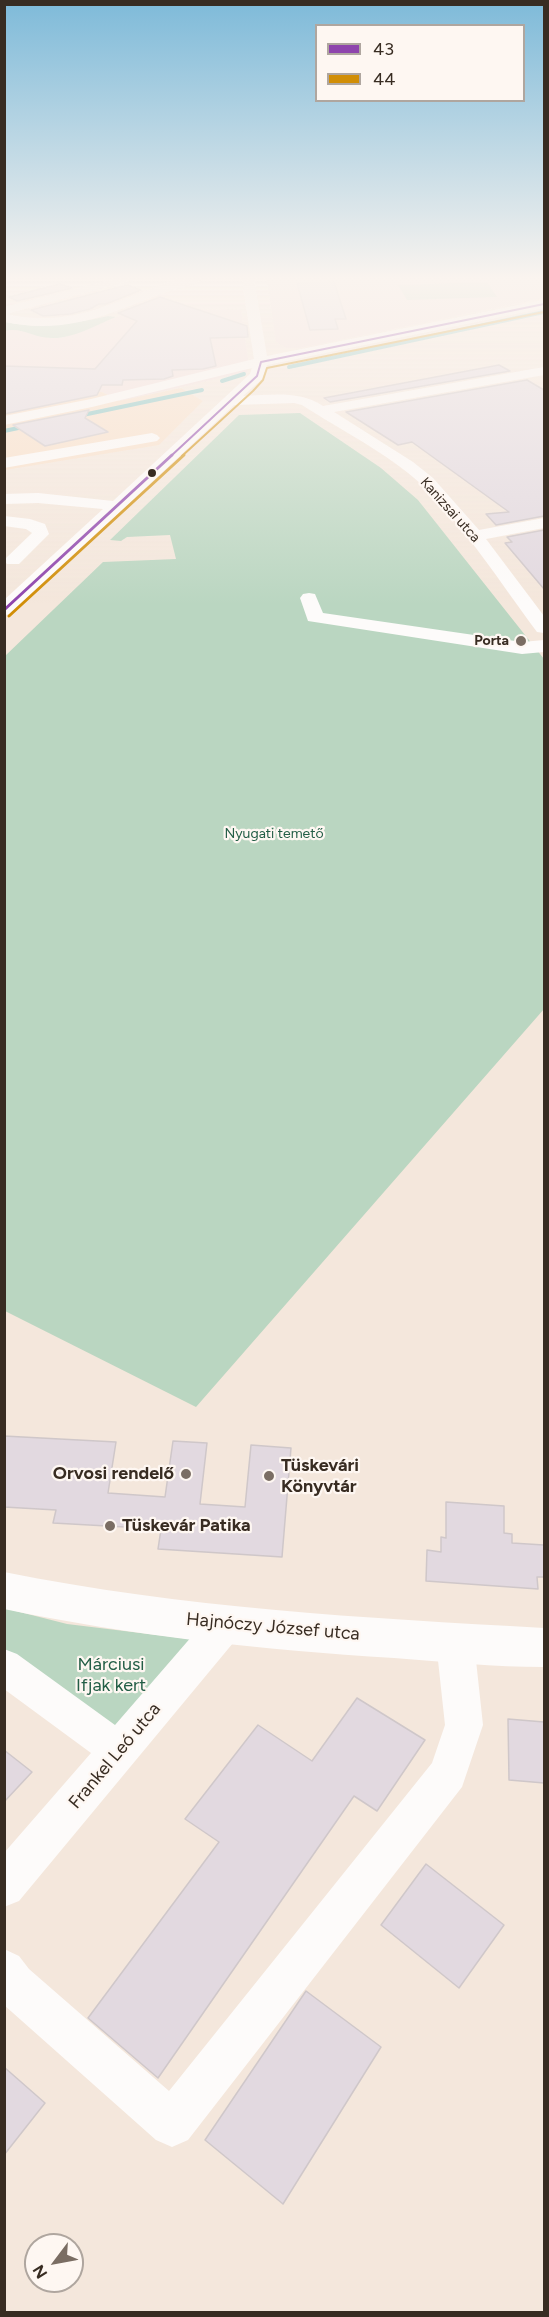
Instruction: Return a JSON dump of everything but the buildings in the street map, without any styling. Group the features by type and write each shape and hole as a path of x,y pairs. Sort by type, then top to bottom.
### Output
{"main road":[{"name":"Hajnóczy József utca","path":"4,1590 72,1605 225,1625 544,1648"}],"street":[{"path":"4,421 153,388"},
{"path":"6,606 53,566 245,388"},
{"path":"294,388 301,400"},
{"path":"323,410 447,388"},
{"name":"Kanizsai utca","path":"232,401 301,400 323,410 414,470 445,500 475,536 544,628"},
{"path":"152,438 156,433 172,428 204,426"},
{"path":"4,464 152,438 186,442"},
{"path":"4,500 38,498 118,506"},
{"path":"4,521 30,524 39,528 41,534 9,563"},
{"path":"475,536 544,524"},
{"path":"9,563 53,566"},
{"path":"309,598 315,617 522,648 544,646"},
{"name":"Frankel Leó utca","path":"4,1886 225,1625"},
{"path":"4,1971 14,1984 172,2124 448,1774 464,1725 455,1642"},
{"path":"4,1666 118,1751"}],"shaded area":[{"path":"5,388 102,392 119,401 181,388 203,401 159,445 5,470"},
{"path":"8,388 176,388 120,401 102,392"}],"green space":[{"name":"Nyugati temető","path":"300,413 381,468 418,500 544,659 544,1009 196,1407 5,1311 5,656 103,562 176,559 170,535 127,537 121,541 110,540 239,415"},
{"name":"Márciusi Ifjak kert","path":"4,1608 67,1624 206,1641 118,1738 5,1652"}],"waterway":[{"path":"78,416 202,390"},
{"path":"4,431 28,426"}],"transit line":[{"name":"43","path":"4,610 245,388"},
{"name":"44","path":"9,616 256,388"}],"place":[{"name":"Porta","path":"521,641"},
{"name":"Orvosi rendelő","path":"186,1474"},
{"name":"Tüskevári Könyvtár","path":"269,1476"},
{"name":"Tüskevár Patika","path":"110,1526"}]}
